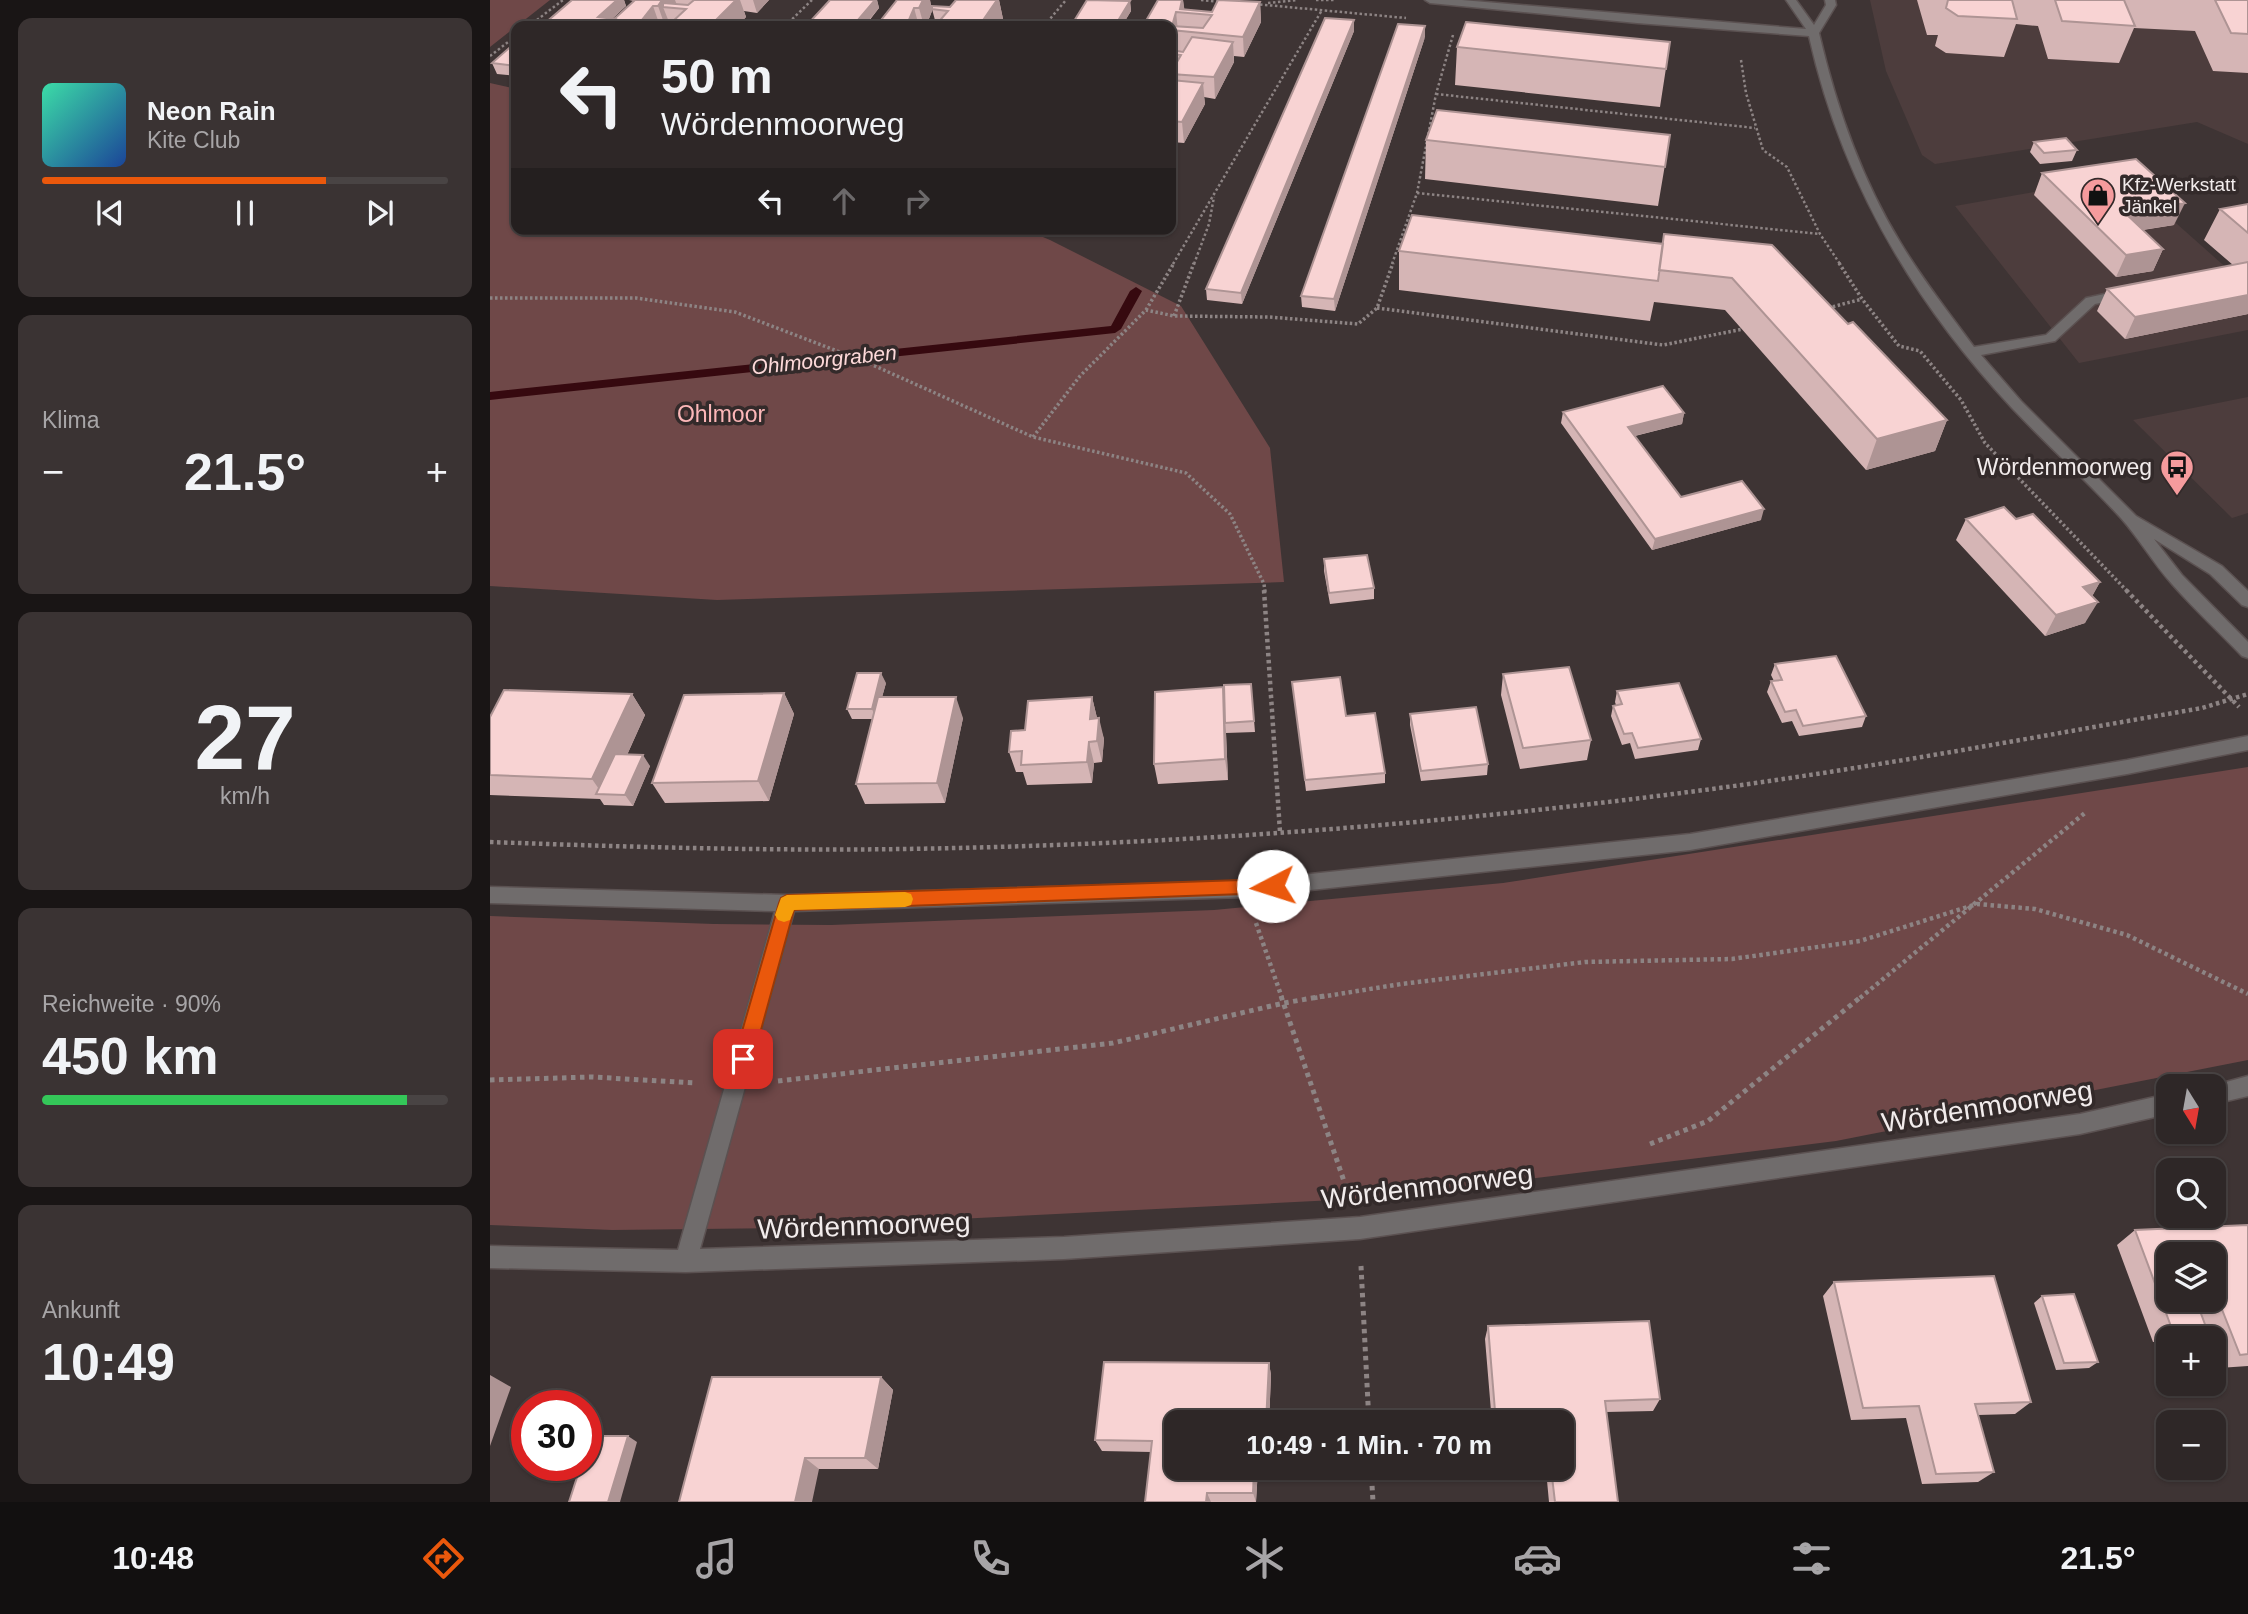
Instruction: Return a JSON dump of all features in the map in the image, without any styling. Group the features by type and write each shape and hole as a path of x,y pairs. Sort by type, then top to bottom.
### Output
{"street":[{"path":"1430,0 1637,20 1814,33"},
{"path":"1791,0 1814,33 1825,82 1842,137 1870,199 1917,279 1971,352 2016,404 2127,516 2176,579 2248,652"},
{"path":"1814,33 1831,5 1830,0"},
{"path":"1971,352 2050,338 2091,301 2138,290"},
{"path":"2127,516 2216,570 2248,601"},
{"path":"490,895 787,903 1245,889 1690,842 2127,767 2248,743"},
{"path":"686,1261 787,903"},
{"path":"2226,1091 2248,1086"},
{"name":"Wördenmoorweg","path":"490,1257 686,1261 1064,1248 1360,1228 2067,1126 2156,1107"}],"path":[{"path":"536,21 563,0"},
{"path":"790,21 813,0"},
{"path":"1048,21 1066,0"},
{"path":"1201,0 1229,2"},
{"path":"1242,3 1297,0"},
{"path":"1316,0 1334,0"},
{"path":"1033,437 1080,376 1146,310 1322,10"},
{"path":"1146,310 1174,316 1269,317 1358,324 1377,308 1417,193 1436,94 1455,27"},
{"path":"490,56 511,40"},
{"path":"1436,94 1756,128"},
{"path":"1174,316 1209,224 1215,191"},
{"path":"1417,193 1820,234"},
{"path":"490,298 636,298 735,312 866,362 1033,437 1186,473 1230,514 1264,584 1280,832"},
{"path":"1825,309 1863,299"},
{"path":"1377,308 1663,345 1743,329"},
{"path":"490,842 688,849 907,849 1280,832 1607,802 1766,782 2202,708 2248,694"},
{"path":"1643,1146 1708,1121 1977,904 2091,808 2127,767"},
{"path":"1245,889 1360,1228 1368,1410"},
{"path":"490,1080 592,1077 736,1086 1113,1043 1284,1003 1401,984 1585,962 1732,959 1848,943 1977,904 2035,909 2127,935 2248,994"},
{"path":"1372,1480 1373,1502"}],"shaded area":[{"path":"1870,0 2248,0 2248,144 2197,122 1935,164 1922,155 1886,71"},
{"path":"2123,176 2248,287 2248,330 2079,363 1955,206"},
{"path":"2248,397 2248,513 2232,518 2133,420"}],"green space":[{"path":"490,0 550,0 523,21 511,21 511,31 490,47"},
{"name":"Ohlmoor","path":"490,83 511,88 511,235 1038,235 1181,306 1270,448 1284,582 717,600 490,586"},
{"path":"2248,767 2248,1060 2177,1074 2156,1074 2156,1078 1836,1141 1375,1198 777,1228 612,1230 490,1225 490,916 831,925 1214,910 1503,883"}],"building":[{"path":"572,0 617,0 598,17 615,19 612,21 548,21"},
{"path":"635,0 662,0 658,6 653,6 642,20 652,21 612,21"},
{"path":"694,0 736,0 715,21 673,21 686,9 663,7 663,3 688,5"},
{"path":"830,0 875,0 858,20 868,21 811,21"},
{"path":"897,0 923,0 919,8 914,8 908,21 880,21"},
{"path":"956,0 997,0 982,21 940,21 948,11 932,9 932,6 950,7"},
{"path":"1087,0 1130,1 1118,21 1074,21"},
{"path":"1158,0 1182,0 1180,9 1212,12 1218,0 1260,2 1243,37 1176,30 1176,26 1203,28 1212,15 1176,12 1173,21 1146,21"},
{"path":"1948,0 2012,0 2017,19 1958,16 1946,8"},
{"path":"2055,0 2124,0 2135,26 2062,21"},
{"path":"2215,0 2248,0 2248,34 2231,33"},
{"path":"1325,18 1354,20 1241,293 1206,289"},
{"path":"1466,22 1670,42 1666,69 1457,47"},
{"path":"1398,24 1425,26 1334,299 1301,296"},
{"path":"1192,37 1233,42 1214,77 1176,74 1176,64 1181,55 1176,54 1176,51 1183,52"},
{"path":"511,46 511,65 492,63"},
{"path":"1176,80 1203,83 1182,122 1176,121"},
{"path":"1437,110 1670,135 1665,167 1426,140"},
{"path":"2066,138 2077,150 2044,153 2034,142"},
{"path":"2136,159 2185,203 2125,213 2163,249 2126,255 2042,173"},
{"path":"2248,204 2248,233 2220,209"},
{"path":"1412,215 1663,244 1658,281 1399,251"},
{"path":"1664,234 1772,245 1848,324 1853,322 1947,420 1877,439 1732,278 1659,270"},
{"path":"2248,262 2248,295 2135,317 2107,289"},
{"path":"1663,386 1684,413 1628,427 1681,497 1742,481 1764,509 1655,539 1563,412"},
{"path":"2004,507 2016,519 2033,514 2100,582 2083,587 2098,602 2056,615 1966,519"},
{"path":"1367,555 1374,588 1329,593 1324,559"},
{"path":"1836,656 1866,716 1803,726 1796,710 1785,712 1771,681 1782,680 1775,664"},
{"path":"1569,667 1591,740 1523,748 1503,674"},
{"path":"857,673 881,673 872,709 847,709"},
{"path":"1340,677 1346,716 1375,713 1385,773 1305,780 1292,682"},
{"path":"1679,683 1701,739 1638,748 1632,733 1624,734 1613,706 1622,704 1617,691"},
{"path":"1251,684 1254,721 1225,723 1224,685"},
{"path":"1223,687 1225,759 1154,764 1155,692"},
{"path":"504,690 632,694 592,779 490,775 490,717"},
{"path":"784,693 758,781 652,783 684,695"},
{"path":"878,697 956,697 937,783 856,784"},
{"path":"1092,697 1090,719 1099,718 1097,741 1089,742 1087,762 1021,765 1022,751 1009,752 1011,731 1025,730 1028,701"},
{"path":"1476,707 1488,764 1421,771 1410,714"},
{"path":"615,754 643,755 625,795 596,794"},
{"path":"2248,1225 2248,1354 2240,1355 2223,1312 2226,1312 2226,1242 2156,1242 2156,1286 2135,1230"},
{"path":"1994,1276 2031,1402 1975,1404 1994,1472 1936,1474 1919,1406 1863,1408 1834,1282"},
{"path":"2074,1294 2098,1362 2064,1363 2042,1296"},
{"path":"2166,1312 2200,1312 2206,1326 2171,1326"},
{"path":"1649,1321 1660,1399 1605,1401 1618,1502 1555,1502 1552,1480 1574,1480 1574,1410 1495,1410 1488,1326"},
{"path":"1104,1362 1269,1363 1267,1410 1164,1410 1164,1480 1254,1480 1253,1493 1207,1493 1206,1502 1145,1502 1152,1441 1095,1440"},
{"path":"712,1377 881,1377 865,1458 805,1458 795,1502 679,1502"},
{"path":"602,1436 628,1436 608,1502 569,1502 576,1481 602,1481"}],"waterway":[{"name":"Ohlmoorgraben","path":"490,396 1115,329 1136,291"}],"slow traffic":[{"path":"784,915 787,903 905,899"}],"place":[{"name":"Kfz-Werkstatt Jänkel","path":"2098,225"},
{"name":"Wördenmoorweg","path":"2177,497"}],"route":[{"path":"743,1059 787,903 1273,886"}]}
